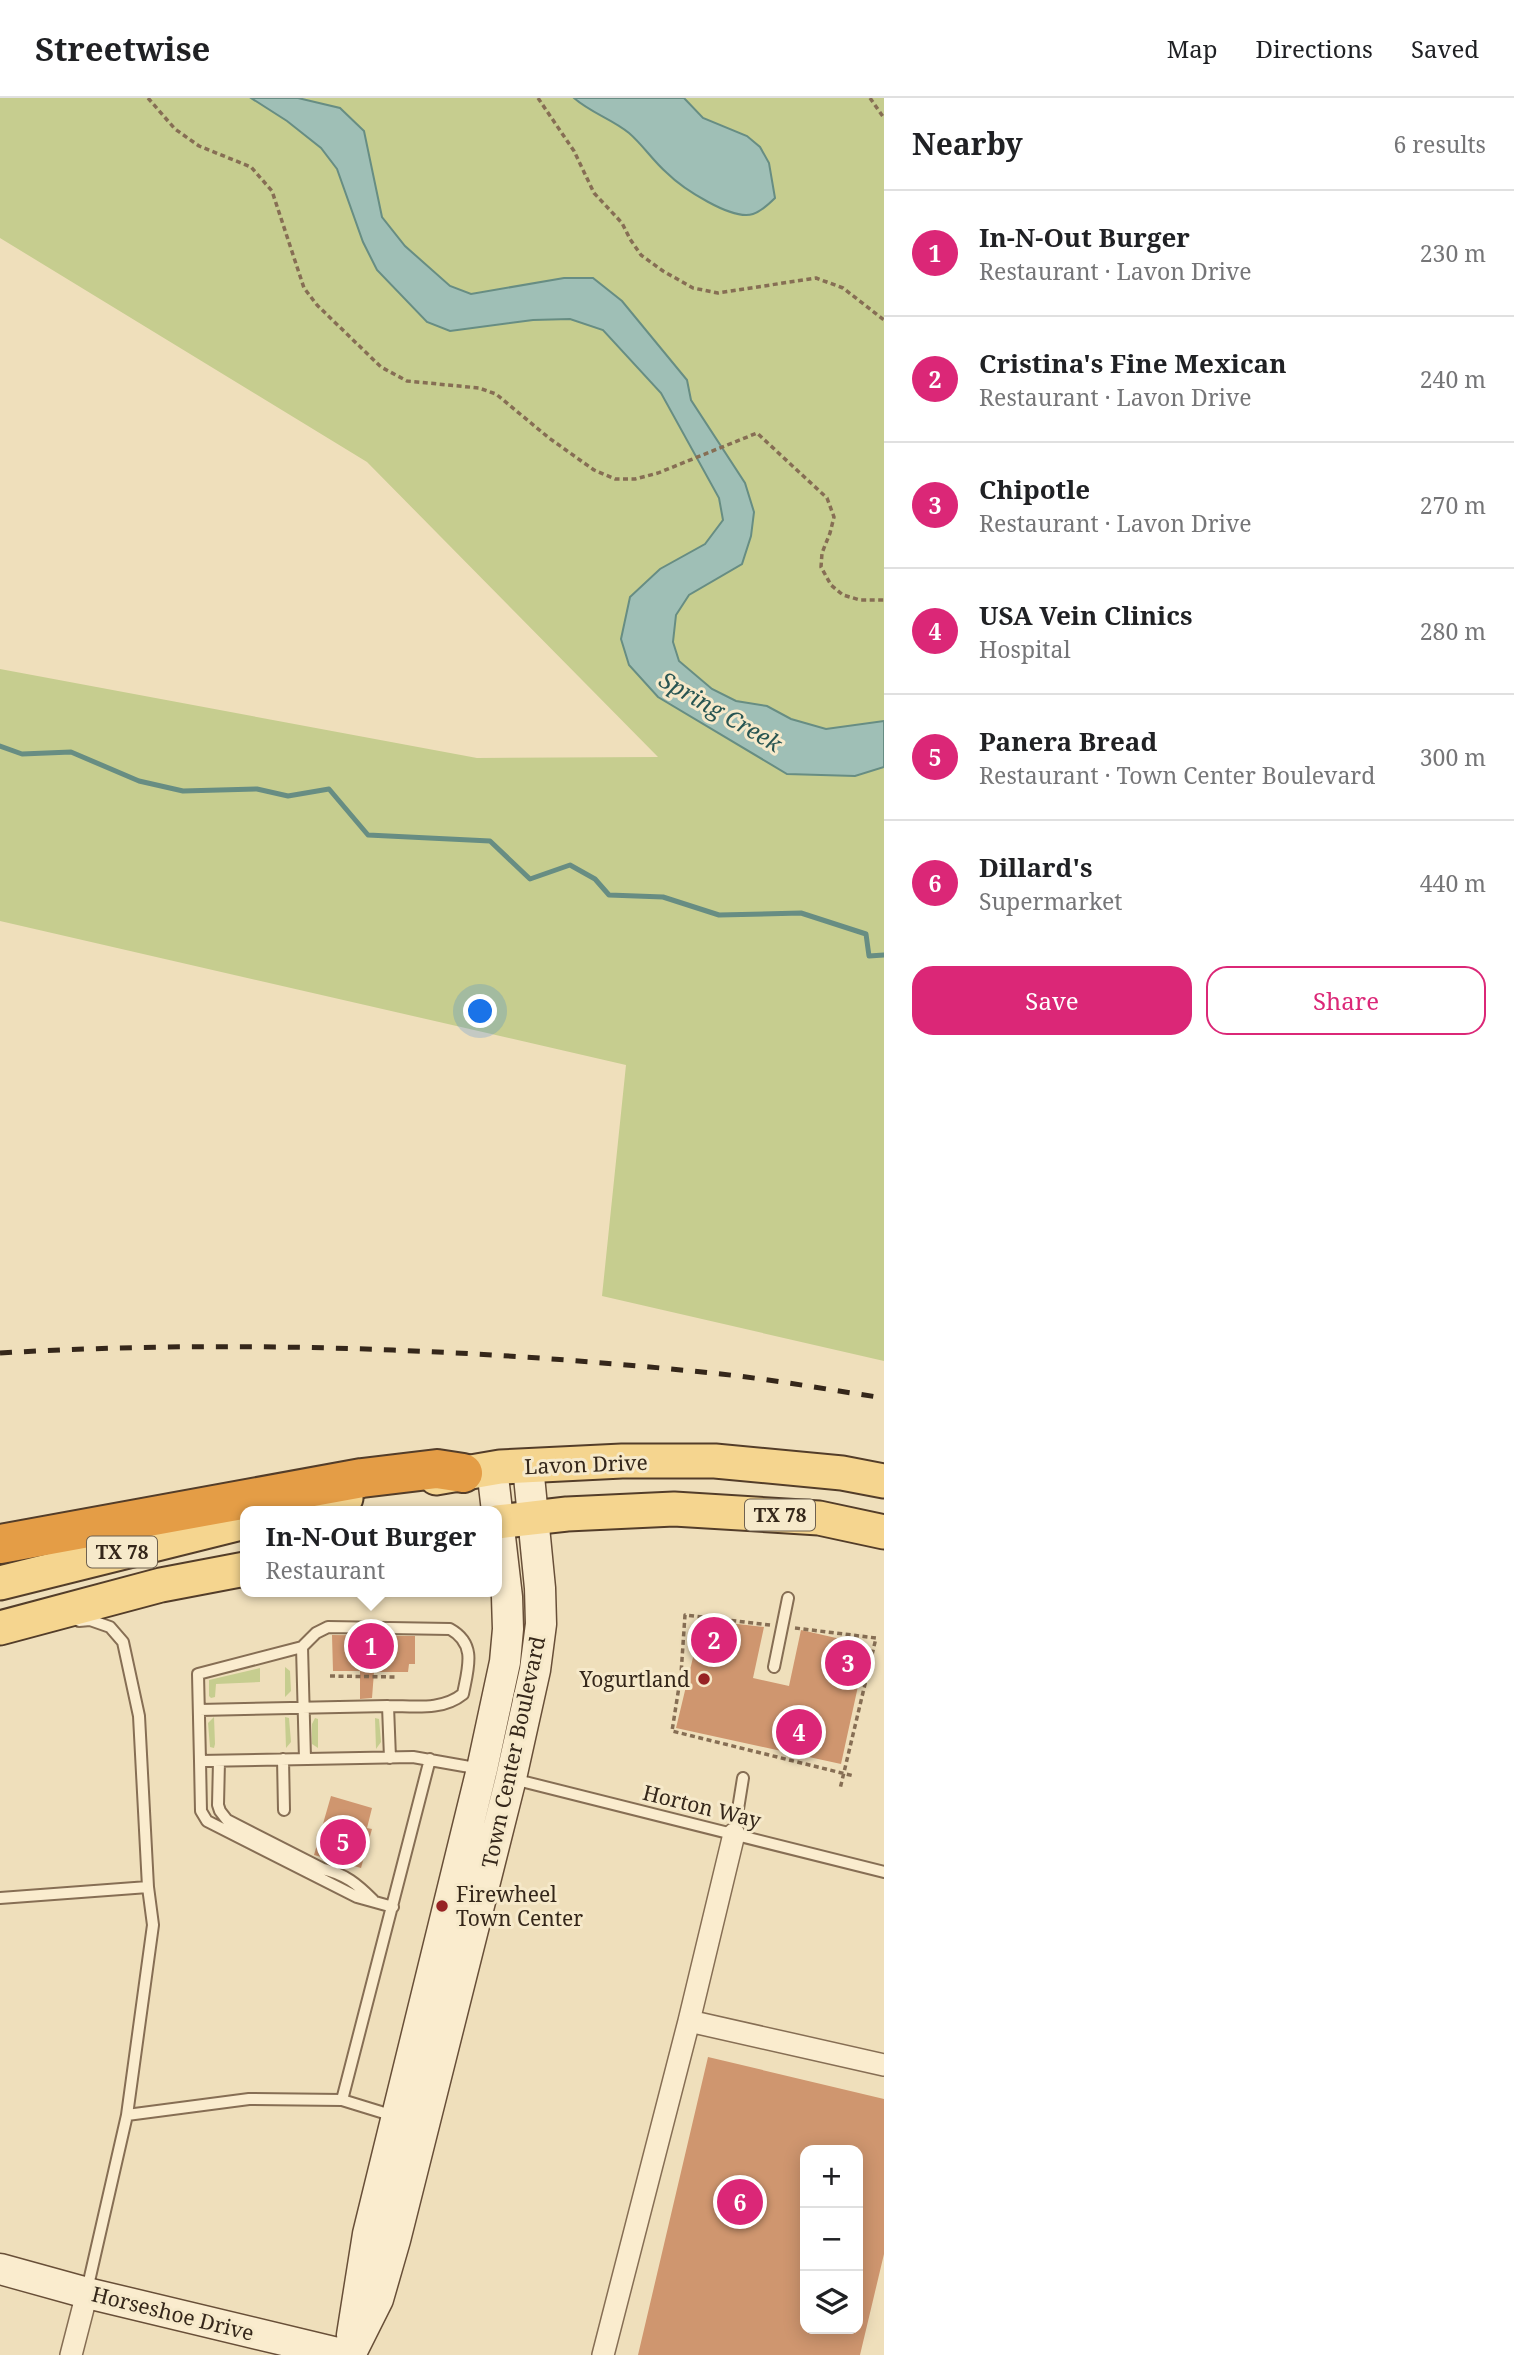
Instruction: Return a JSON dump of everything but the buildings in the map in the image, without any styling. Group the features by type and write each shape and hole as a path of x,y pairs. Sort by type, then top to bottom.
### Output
{"highway":[{"path":"0,1544 362,1478 437,1469 477,1471"}],"main road":[{"name":"Lavon Drive","path":"314,1506 477,1471 622,1461 715,1461 842,1473 884,1480"},
{"name":"TX 78","path":"502,1522 674,1509 819,1518 884,1532"},
{"name":"TX 78","path":"0,1584 240,1523"},
{"name":"TX 78","path":"0,1629 161,1586 240,1570"}],"street":[{"name":"Town Center Boulevard","path":"348,2355 368,2234 397,2117 496,1774 535,1671 541,1624 540,1588 528,1466"},
{"name":"Town Center Boulevard","path":"477,1471 491,1506"},
{"name":"Town Center Boulevard","path":"348,2355 378,2299 396,2240 496,1774 508,1629 502,1565"},
{"path":"603,2355 734,1834"},
{"path":"689,2021 884,2065"},
{"name":"Horseshoe Drive","path":"0,2269 87,2293 348,2355"},
{"path":"71,2355 87,2293"}],"lane":[{"path":"774,1667 788,1598"},
{"path":"0,1629 90,1620 110,1627 122,1642 139,1716 148,1887 153,1925 127,2115 87,2293"},
{"path":"199,1710 442,1706 463,1694 468,1670 468,1647 462,1635 450,1629 328,1627 316,1633 302,1647 198,1674 201,1811 207,1821 356,1897 393,1907"},
{"path":"302,1647 304,1759"},
{"path":"387,1706 390,1758"},
{"path":"283,1759 284,1810"},
{"name":"Horton Way","path":"200,1761 430,1759 884,1872"},
{"path":"342,2100 430,1759"},
{"path":"219,1761 218,1805 228,1820 323,1869 339,1873 357,1884 373,1900"},
{"path":"734,1834 743,1778"},
{"path":"0,1898 148,1887"},
{"path":"127,2115 249,2099 342,2100 397,2117"}],"path":[{"path":"148,98 175,129 199,146 251,167 272,191 304,288 317,305 381,367 407,380 479,387 496,394 549,438 594,470 615,479 635,479 658,473 757,433 827,498 834,517 822,553 821,567 831,585 843,595 860,600 884,600"},
{"path":"538,98 574,151 594,193 622,223 641,255 663,271 693,288 718,293 816,278 843,288 884,320"},
{"path":"870,98 884,118"},
{"path":"854,1776 672,1731 681,1674 685,1615 884,1639"},
{"path":"840,1789 876,1638"},
{"path":"330,1676 395,1677 396,1680"}],"green space":[{"path":"0,98 884,98 884,1361 602,1296 626,1065 0,921 0,669 477,758 658,757 367,462 0,238"},
{"path":"285,1667 290,1671 291,1691 285,1697"},
{"path":"260,1668 260,1682 216,1684 215,1697 209,1696 209,1680"},
{"path":"214,1717 214,1748 210,1747 208,1723"},
{"path":"285,1717 289,1718 291,1742 286,1748"},
{"path":"315,1718 318,1719 318,1748 312,1744 312,1724"},
{"path":"375,1718 379,1719 381,1742 376,1749"}],"water":[{"name":"Spring Creek","path":"251,98 298,98 340,108 364,131 382,217 405,246 450,286 471,294 564,278 593,278 622,301 687,380 691,400 745,483 754,512 751,536 742,564 689,595 676,615 673,642 679,661 712,689 736,701 767,706 791,719 826,729 884,721 884,767 855,776 787,774 658,697 629,665 621,639 630,597 660,569 705,544 723,520 719,498 661,393 603,330 570,319 533,320 450,331 427,322 377,270 363,242 337,169 321,148 287,121"},
{"path":"574,98 684,98 703,118 747,136 760,147 769,163 775,198 759,211 744,215 708,202 674,179 629,133"}],"waterway":[{"path":"0,746 22,754 71,752 139,781 183,791 257,789 288,796 329,789 368,835 490,841 530,879 570,865 595,879 609,895 663,897 719,915 801,913 866,934 869,956 884,955"}],"railway":[{"path":"0,1353 180,1347 451,1353 721,1374 884,1398"}],"place":[{"name":"Cristina's Fine Mexican","path":"714,1640"},
{"name":"In-N-Out Burger","path":"371,1646"},
{"name":"Chipotle","path":"848,1663"},
{"name":"Yogurtland","path":"704,1679"},
{"name":"USA Vein Clinics","path":"799,1732"},
{"name":"Panera Bread","path":"343,1842"},
{"name":"Firewheel Town Center","path":"442,1906"},
{"name":"Dillard's","path":"740,2202"}]}
